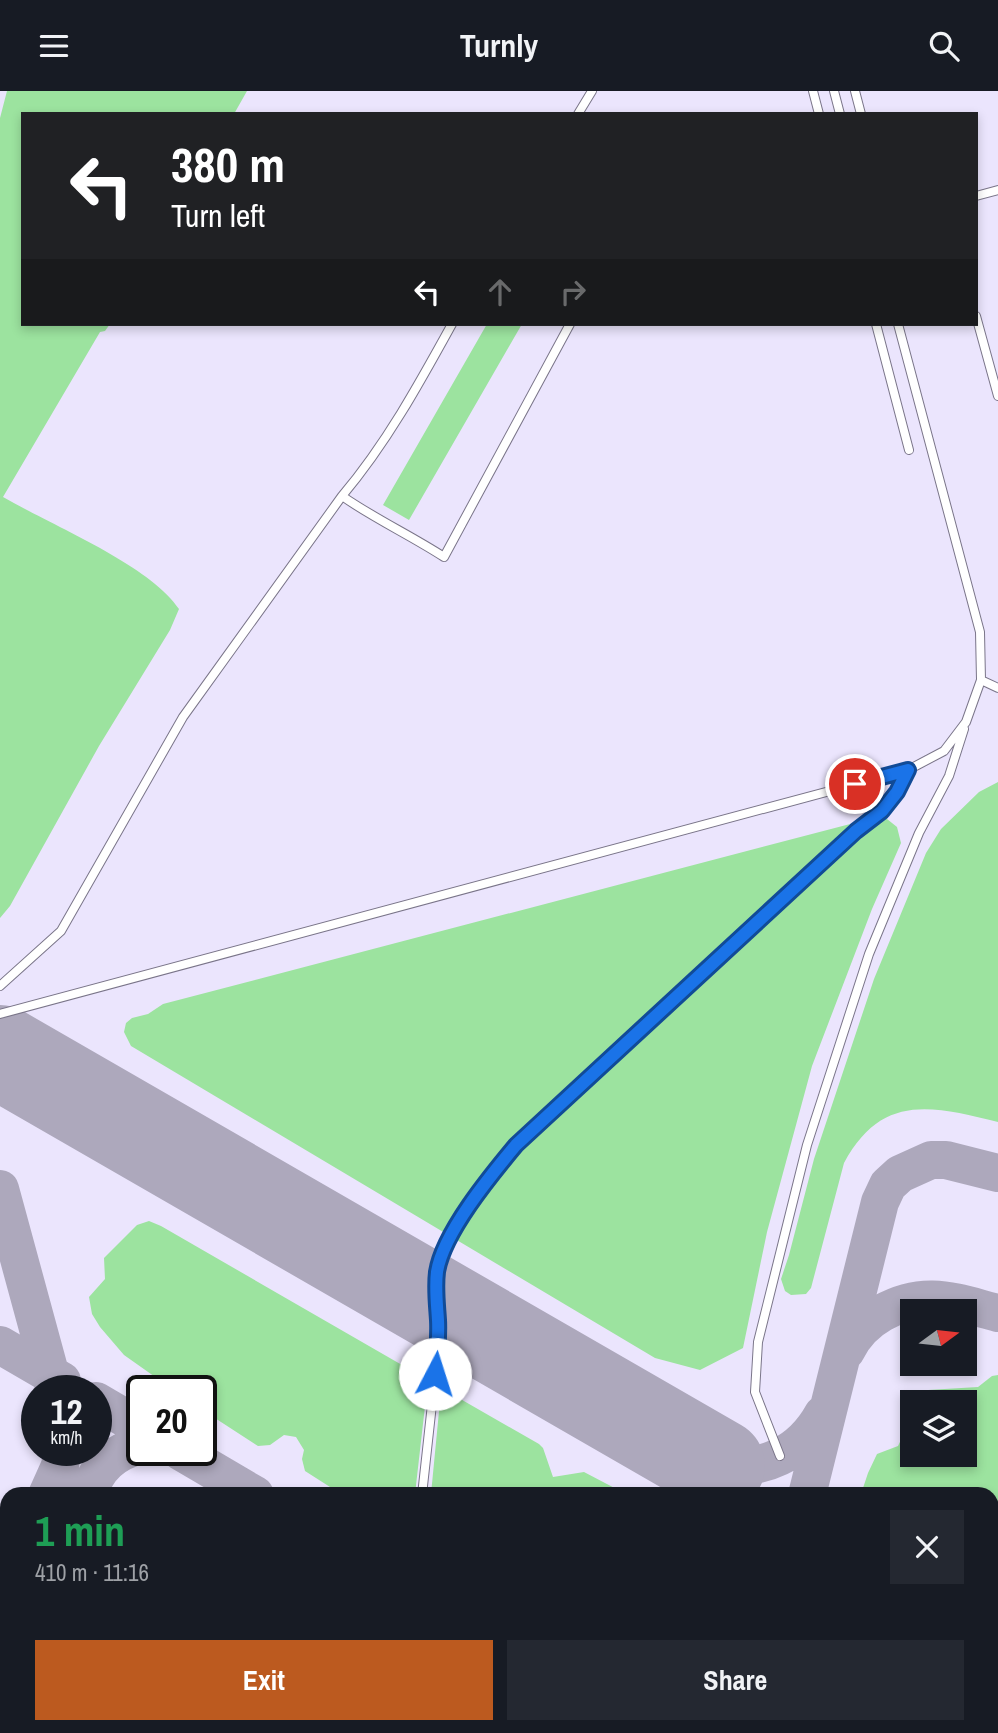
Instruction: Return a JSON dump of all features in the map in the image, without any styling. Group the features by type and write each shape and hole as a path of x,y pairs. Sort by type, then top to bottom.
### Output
{"lane":[{"path":"580,112 592,91"},
{"path":"813,91 819,112"},
{"path":"834,91 840,112"},
{"path":"855,91 860,112"},
{"path":"978,195 998,190"},
{"path":"978,323 998,396"},
{"path":"0,986 61,931 183,717 342,496 362,473 414,393 451,326"},
{"path":"342,496 373,517 406,533 444,557 569,326"},
{"path":"877,326 909,450"},
{"path":"780,1456 755,1392 758,1342 807,1145 869,954 919,833 948,776 981,680 980,632 899,326"},
{"path":"981,680 998,688"},
{"path":"0,1014 908,770 944,751 966,722"},
{"path":"423,1487 437,1359 437,1272 441,1254 454,1229 516,1145 846,840 882,811 897,792 908,770"}],"green space":[{"path":"7,91 247,91 235,112 21,112 21,326 109,326 100,332 3,497 123,562 146,577 179,609 170,630 99,746 10,906 0,918 0,118"},
{"path":"486,326 521,326 409,520 383,505"},
{"path":"998,782 998,1122 930,1109 892,1115 875,1125 859,1140 844,1163 811,1288 806,1294 791,1295 785,1291 781,1279 814,1159 874,979 926,853 941,829 979,792"},
{"path":"877,817 887,819 897,827 901,843 872,909 812,1066 767,1232 743,1348 700,1370 655,1358 131,1046 124,1032 126,1023 132,1018 148,1014 163,1004"},
{"path":"149,1221 428,1380 416,1487 330,1487 305,1471 302,1459 304,1450 296,1437 284,1435 270,1445 258,1446 217,1419 217,1375 152,1375 124,1355 92,1314 89,1297 105,1279 104,1258 137,1225"},
{"path":"998,1375 998,1487 863,1487 877,1454 898,1446 900,1442 900,1467 977,1467 977,1390 928,1390 978,1387 992,1376"},
{"path":"443,1389 539,1444 543,1448 553,1477 584,1472 613,1487 432,1487"}],"taxiway":[{"path":"809,1487 880,1202 888,1185 900,1174 931,1160 946,1160 998,1173"},
{"path":"0,1189 51,1375"},
{"path":"846,1351 857,1334 871,1320 912,1301 940,1300 998,1313"},
{"path":"0,1345 52,1375"},
{"path":"112,1410 126,1419"},
{"path":"718,1466 750,1466 779,1457 804,1440 823,1414"},
{"path":"91,1487 102,1468 126,1450"},
{"path":"51,1487 60,1466"},
{"path":"206,1466 241,1487"}],"runway":[{"path":"0,1052 718,1466"}],"route":[{"path":"435,1374 438,1341 437,1272 441,1254 454,1229 501,1162 516,1145 756,923 856,831 882,811 897,792 908,770 855,784"}]}
